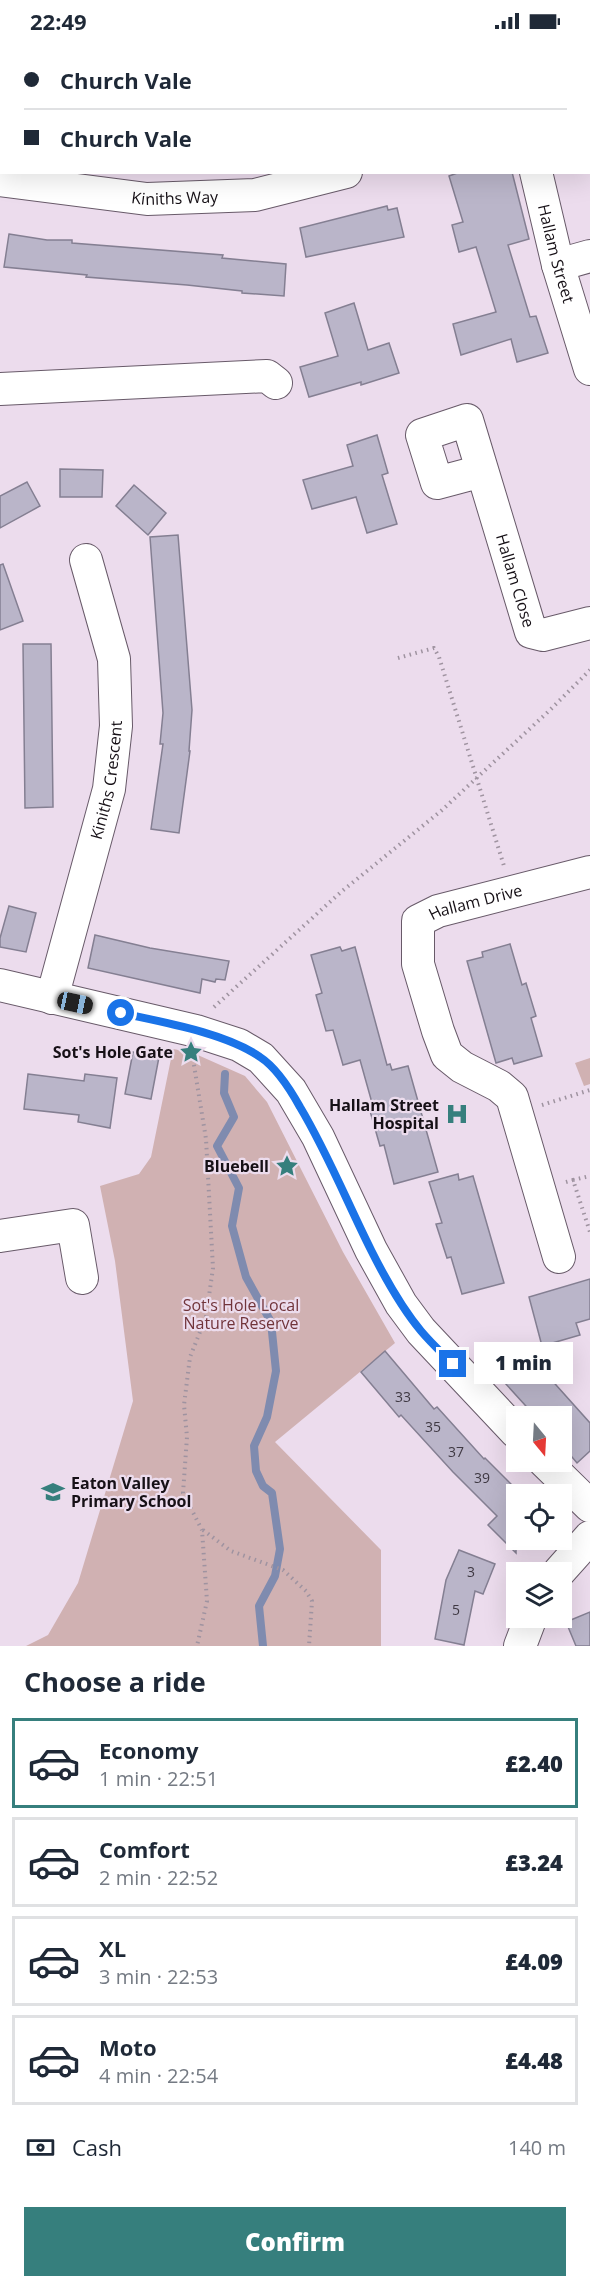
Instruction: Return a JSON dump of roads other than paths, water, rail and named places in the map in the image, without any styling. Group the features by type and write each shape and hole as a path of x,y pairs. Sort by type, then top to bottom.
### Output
{"street":[{"name":"Kiniths Way","path":"0,180 147,198 255,195 338,174"},
{"name":"Hallam Street","path":"536,174 558,265 590,369"},
{"path":"558,265 590,256"},
{"path":"0,389 267,376 276,383"},
{"name":"Hallam Close","path":"482,471 531,632 543,635 590,623"},
{"name":"Kiniths Crescent","path":"52,998 109,789 116,726 114,659 86,560"},
{"name":"Hallam Drive","path":"559,1257 512,1097 498,1086 462,1067 447,1055 418,964 418,921 438,911 590,872"},
{"path":"0,985 52,998 204,1020 261,1058 291,1091 318,1137 371,1250 401,1304 421,1331 506,1421"},
{"path":"0,1236 73,1225 82,1278"},
{"path":"555,1472 590,1506"},
{"path":"568,1562 590,1537"},
{"path":"520,1646 527,1628"}],"waterway":[{"path":"225,1074 224,1093 234,1117 217,1146 239,1188 232,1226 246,1277 271,1322 276,1371 267,1417 254,1446 256,1471 263,1486 272,1493 280,1549 275,1576 259,1606 263,1646"}],"place":[{"name":"Sot's Hole Gate","path":"191,1052"},
{"name":"Hallam Street Hospital","path":"457,1114"},
{"name":"Bluebell","path":"287,1166"},
{"name":"Eaton Valley Primary School","path":"53,1492"}],"park label":[{"name":"Sot's Hole Local Nature Reserve","path":"241,1314"}]}
